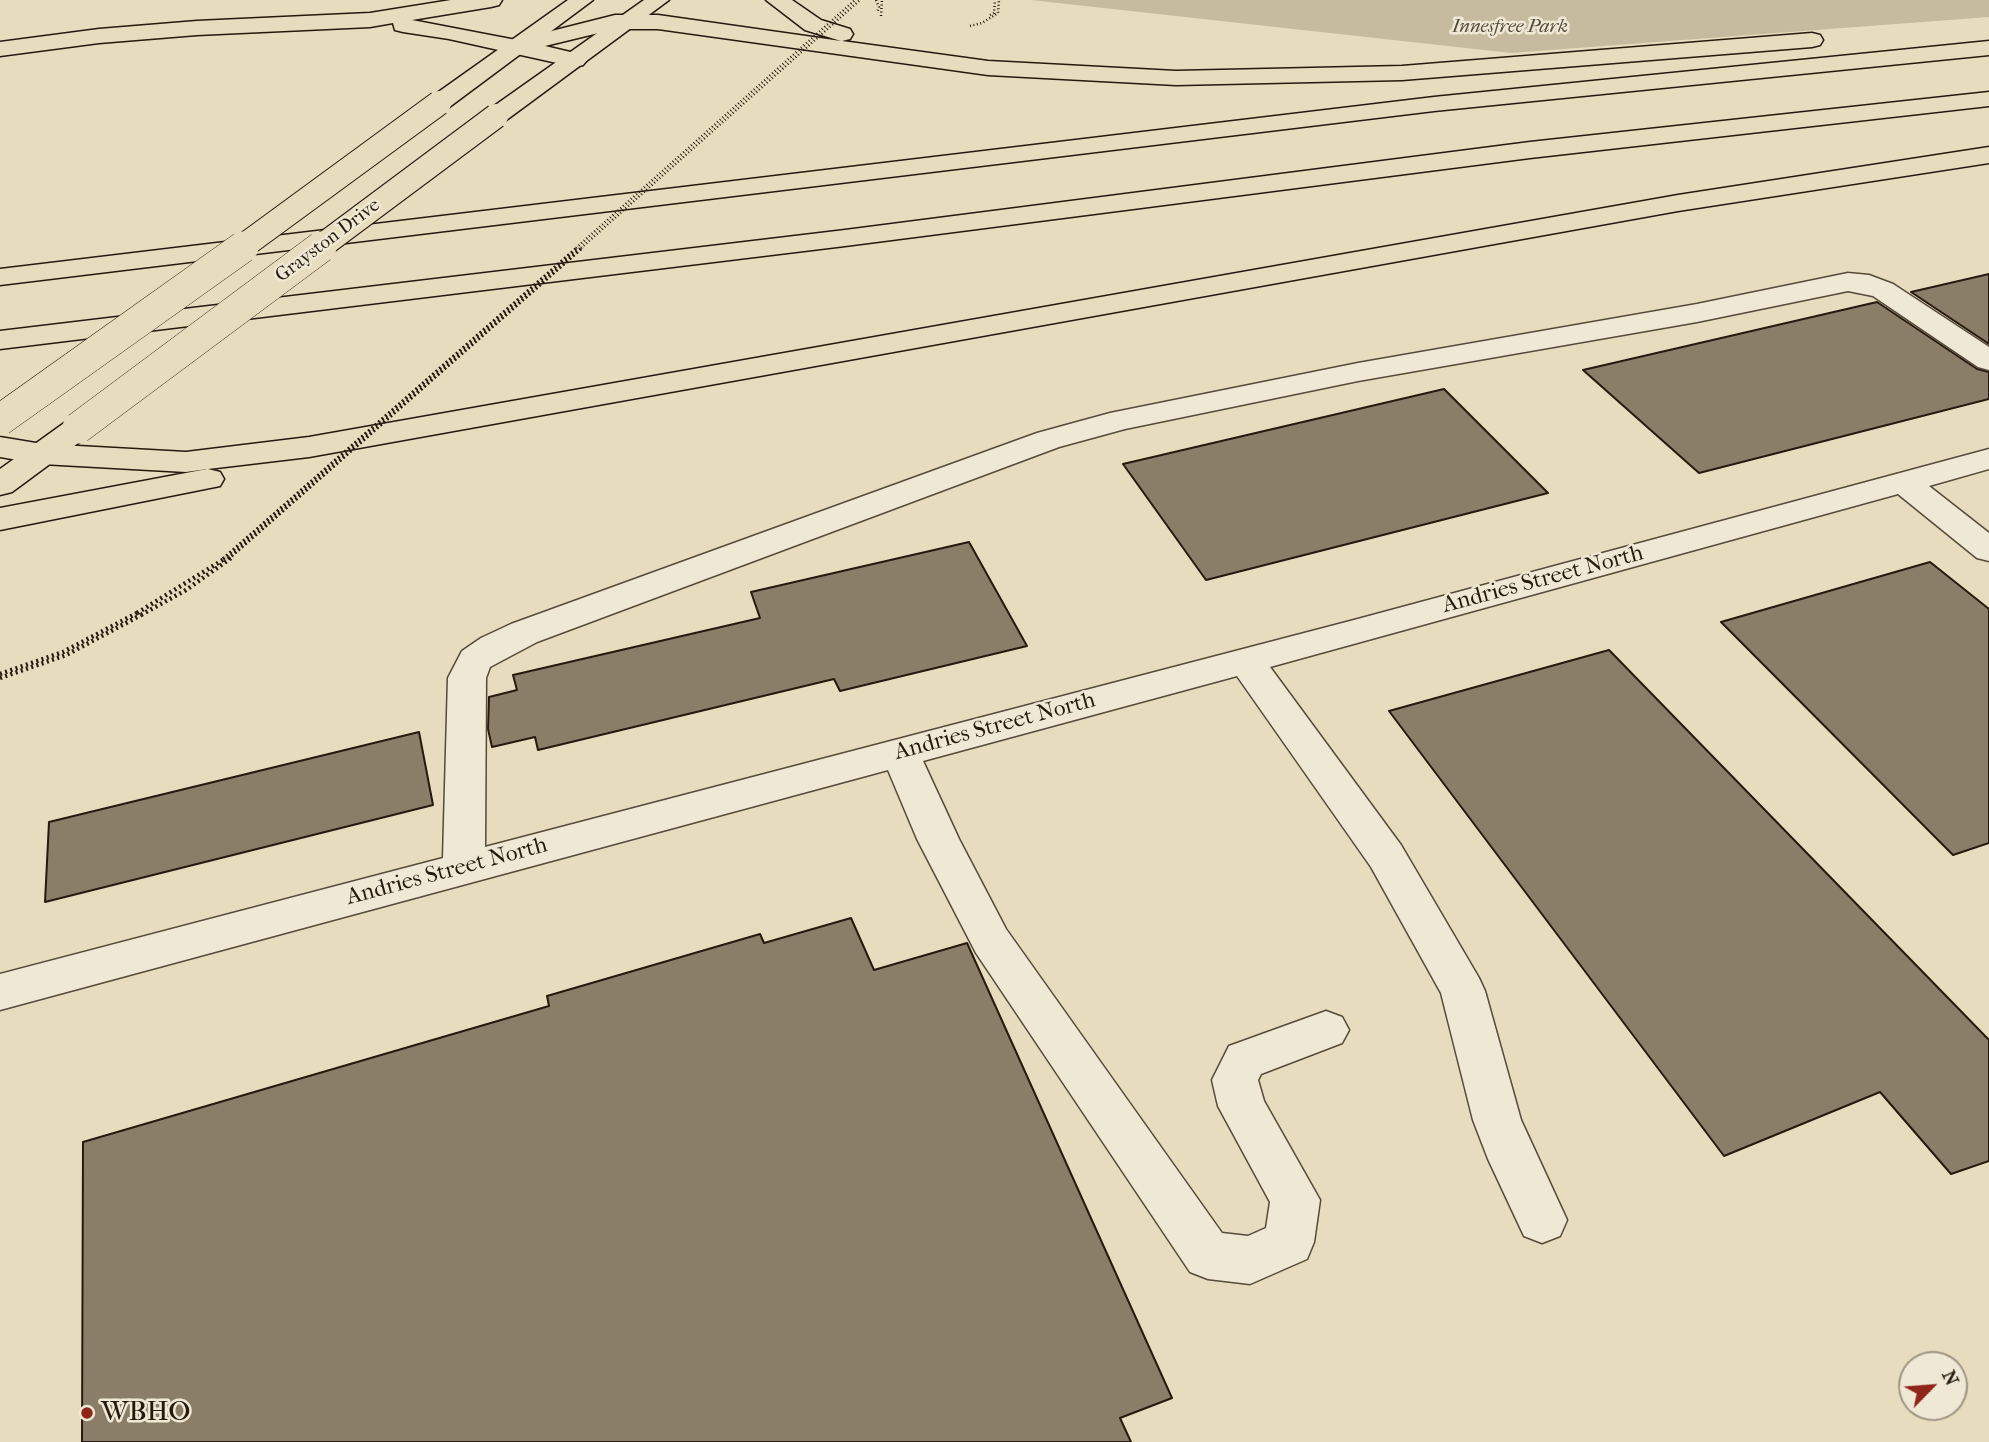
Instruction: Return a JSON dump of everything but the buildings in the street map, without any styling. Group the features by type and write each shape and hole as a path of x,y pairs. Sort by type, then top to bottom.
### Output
{"main road":[{"path":"0,49 173,30 370,20 491,0"},
{"name":"Grayston Drive","path":"0,420 582,0"},
{"name":"Grayston Drive","path":"0,485 496,116 658,0"},
{"path":"776,0 813,25 873,42 943,54 1176,78"},
{"path":"370,20 449,32 575,60"},
{"path":"516,47 589,27 630,21 658,22 988,68 1176,78 1402,73 1834,39"},
{"path":"1916,33 1989,28"},
{"path":"0,277 1434,104 1989,48"},
{"path":"0,340 845,238 1530,150 1989,99"},
{"path":"0,447 43,454 186,463 309,447 1678,203 1989,155"},
{"path":"0,519 853,352"}],"lane":[{"path":"464,868 467,678 475,660 524,633 1048,440 1121,420 1358,372 1697,313 1848,282 1868,284 1883,290 1989,361"},
{"name":"Andries Street North","path":"0,992 1989,459"},
{"path":"1903,482 1989,550"},
{"path":"1245,660 1386,856 1463,991 1497,1120 1512,1159 1542,1220"},
{"path":"900,752 938,839 991,941 1208,1255 1250,1260 1289,1242 1295,1200 1242,1106 1235,1080 1245,1060 1326,1030"}],"path":[{"path":"139,614 236,551 855,0"},
{"path":"0,676 66,655 186,590 240,551 860,0"},
{"path":"876,0 881,7 882,0"}],"green space":[{"name":"Innesfree Park","path":"1031,0 1989,0 1989,17 1511,53"}],"place":[{"name":"WBHO","path":"87,1413"}]}
